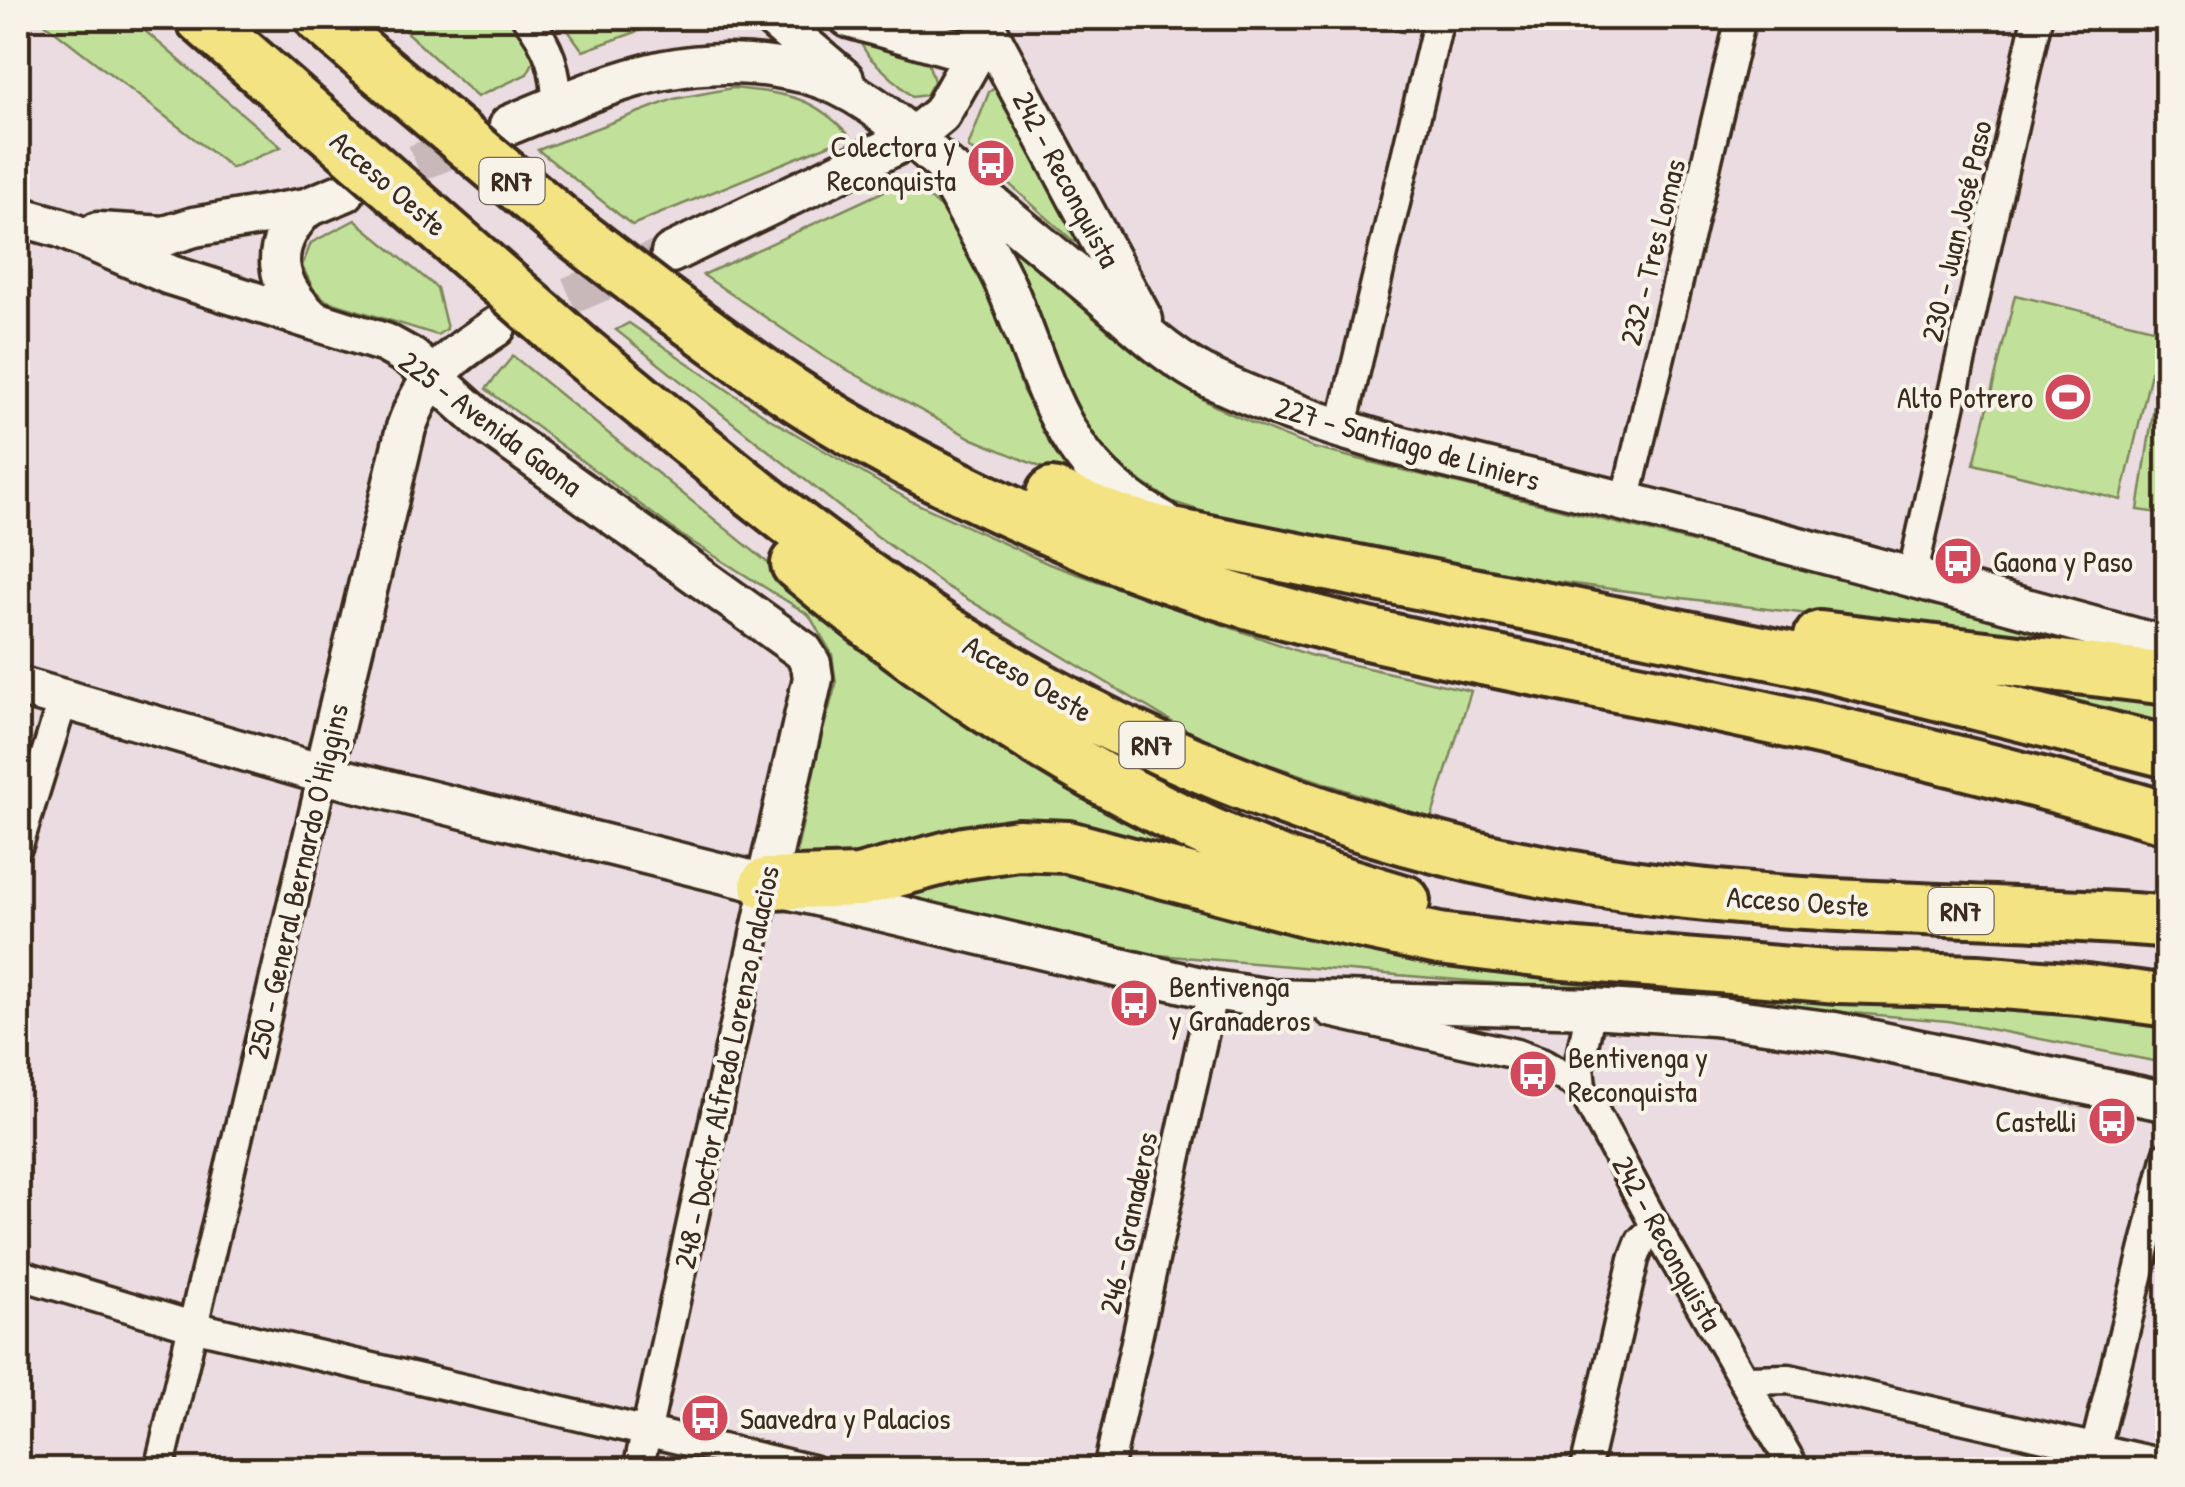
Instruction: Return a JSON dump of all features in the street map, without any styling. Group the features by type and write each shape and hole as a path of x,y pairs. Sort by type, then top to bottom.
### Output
{"highway":[{"name":"Acceso Oeste","path":"201,18 583,353 878,586 1004,668 1209,773 1303,809 1408,840 1504,864 1602,882 1754,901 2168,922"},
{"name":"RN7","path":"322,18 566,227 665,275 724,345 792,393 906,460 993,504 1110,555 1247,601 1430,649 1720,707 1972,765 2168,818"},
{"path":"724,345 1018,480 1114,519 1206,542 1797,659 2168,752"},
{"path":"636,396 683,462 858,616 1052,748 1167,812 1248,850 1332,880 1441,912 1666,960"},
{"path":"1459,592 2168,680"},
{"path":"766,884 859,880 964,853 1018,845 1068,847 1312,912 1439,939 1553,953 1838,977 2078,989 2163,1001"}],"main road":[{"path":"772,18 868,100"},
{"path":"665,275 925,148 982,36 849,18"},
{"name":"242 - Reconquista","path":"982,36 1154,340"},
{"name":"227 - Santiago de Liniers","path":"508,125 632,76 674,66 722,62 812,75 868,100 1154,340 1205,376 1269,405 1340,430 2168,646"},
{"path":"925,148 1005,285 1045,392 1096,475 1124,499 1206,542"},
{"path":"60,228 165,236 194,227 306,208 346,192"},
{"path":"306,208 286,233 279,264 290,295 314,321"},
{"name":"225 - Avenida Gaona","path":"18,216 60,228 170,274 385,343 412,358 482,421 804,651 811,664"},
{"name":"250 - General Bernardo O'Higgins","path":"323,774 416,399 446,361 496,327"},
{"name":"248 - Doctor Alfredo Lorenzo Palacios","path":"766,884 812,678 811,664"},
{"path":"18,686 323,774 1213,990 1271,999 1591,1008 1712,1016 1834,1032 2168,1102"}],"street":[{"path":"527,18 544,39 554,62 557,105"},
{"path":"1340,430 1439,18"},
{"name":"232 - Tres Lomas","path":"1625,502 1742,18"},
{"name":"230 - Juan José Paso","path":"1912,577 2037,18"},
{"path":"18,846 63,700"},
{"name":"250 - General Bernardo O'Higgins","path":"159,1470 323,774"},
{"name":"248 - Doctor Alfredo Lorenzo Palacios","path":"638,1470 766,884"},
{"name":"246 - Granaderos","path":"1108,1470 1213,990"},
{"path":"1271,999 1516,1054 1543,1064 1581,1087"},
{"path":"1581,1087 1578,1066 1591,1008"},
{"name":"242 - Reconquista","path":"1581,1087 1795,1470"},
{"path":"2092,1459 2168,1155"},
{"path":"1584,1470 1634,1259 1641,1242 1656,1227"},
{"path":"18,1274 192,1326 812,1470"},
{"path":"1745,1380 1789,1379 2092,1459 2168,1465"}],"green space":[{"path":"38,18 130,18 281,147 232,168"},
{"path":"391,18 518,18 540,49 527,74 477,97"},
{"path":"559,18 675,18 583,51"},
{"path":"858,39 927,59 934,81 926,95 912,97 869,57"},
{"path":"1002,83 1085,245 1073,241 968,147 989,92"},
{"path":"733,88 769,92 811,104 850,136 632,225 538,150 674,99"},
{"path":"908,180 947,213 997,298 1023,391 1069,472 1067,478 973,439 824,357 703,275"},
{"path":"981,212 1147,362 1234,416 1314,448 2167,660 1471,571 1269,533 1173,502 1110,461 1060,385 1011,253"},
{"path":"355,220 437,288 447,329 437,335 327,301 314,290 302,266 311,243"},
{"name":"Alto Potrero","path":"2015,295 2161,330 2121,500 1974,464"},
{"path":"629,323 770,419 911,501 1049,564 1309,655 1471,691 1431,819 1209,744 944,585 616,330"},
{"path":"513,356 842,623 1441,930 1083,843 814,864 796,855 836,684 832,654 809,615 681,535 486,389"},
{"path":"2160,367 2167,368 2167,514 2138,510"},
{"path":"1905,663 2167,692 2167,731"},
{"path":"1036,858 2134,1020 2167,1026 2167,1056 2164,1063 1948,1021 1099,950 888,895"}],"building":[{"path":"1340,18 1407,18 1403,32"}],"tunnel":[{"path":"363,185 488,134"},
{"path":"517,318 671,253"}],"place":[{"name":"Colectora y Reconquista","path":"991,163"},
{"name":"Alto Potrero","path":"2068,397"},
{"name":"Gaona y Paso","path":"1958,561"},
{"name":"Bentivenga y Granaderos","path":"1134,1003"},
{"name":"Bentivenga y Reconquista","path":"1533,1074"},
{"name":"Castelli","path":"2112,1121"},
{"name":"Saavedra y Palacios","path":"705,1418"}]}
